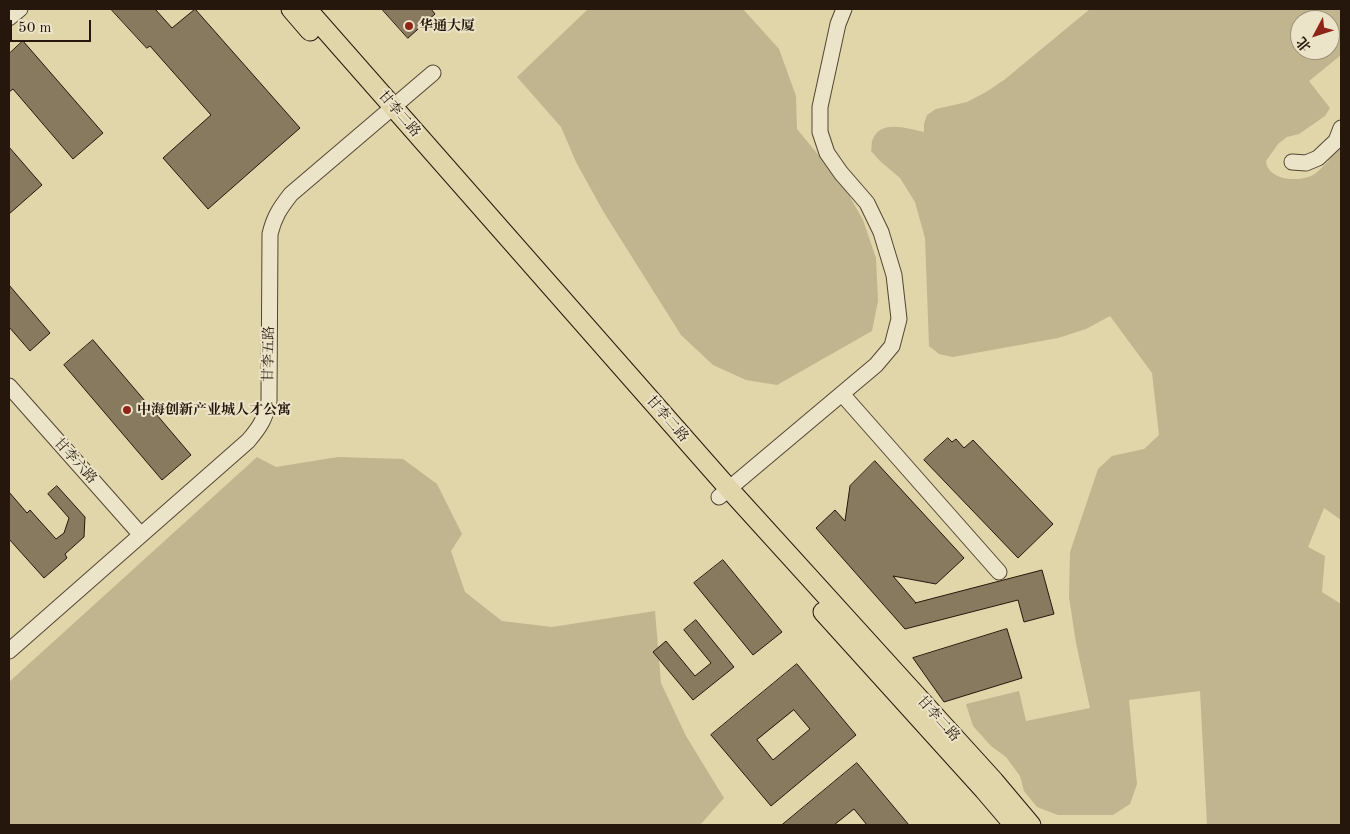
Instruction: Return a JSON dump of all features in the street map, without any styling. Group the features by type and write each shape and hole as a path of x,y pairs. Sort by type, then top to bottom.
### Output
{"main road":[{"name":"甘李二路","path":"291,9 388,111 1012,824"},
{"name":"甘李二路","path":"306,9 388,111"},
{"name":"甘李二路","path":"724,493 994,781 1031,825"}],"street":[{"path":"9,18 20,9"},
{"path":"724,493 876,365 892,346 899,319 894,275 881,232 867,203 841,173 827,153 820,132 820,107 838,24 844,9"},
{"name":"甘李五路","path":"9,651 248,441 260,427 266,415 269,401 270,234 274,219 281,206 291,194 433,73"},
{"path":"1292,162 1306,163 1318,158 1336,141 1341,128"},
{"name":"甘李六路","path":"9,386 141,535"},
{"path":"842,394 999,572"}],"shaded area":[{"path":"588,9 743,9 779,49 796,96 797,129 843,185 863,220 876,258 878,301 872,331 777,385 746,380 713,365 681,335 603,211 576,162 561,127 517,77"},
{"path":"1090,9 1341,9 1340,56 1340,10 1290,10 1290,60 1335,60 1309,81 1330,108 1325,116 1299,134 1287,137 1278,144 1266,161 1268,168 1282,178 1306,178 1324,165 1333,155 1341,141 1341,520 1324,508 1308,547 1325,556 1322,592 1341,604 1341,825 1207,825 1200,691 1129,700 1137,784 1130,804 1113,815 1058,815 1037,807 1024,791 1020,776 1006,757 991,746 973,726 966,704 1019,691 1026,721 1090,708 1076,643 1069,597 1070,552 1098,469 1112,456 1144,449 1159,435 1152,373 1110,316 1086,329 1058,338 953,357 939,354 929,346 925,238 915,202 900,178 871,151 872,140 877,133 888,127 924,132 927,115 936,109 967,102 1004,80"},
{"path":"257,457 276,467 338,457 403,459 437,484 462,534 451,551 465,592 502,621 552,627 655,611 661,683 686,736 724,798 700,825 9,825 9,682"}],"building":[{"path":"111,9 155,9 172,28 195,9 300,128 208,209 163,158 211,115 150,46 147,48"},
{"name":"华通大厦","path":"382,9 431,9 435,14 408,38"},
{"path":"23,41 103,133 73,159 13,89 9,92 9,54"},
{"path":"9,147 42,185 9,214"},
{"path":"9,285 50,333 30,351 9,327"},
{"name":"中海创新产业城人才公寓","path":"93,340 191,455 162,480 64,365"},
{"path":"948,438 952,442 956,439 964,448 973,440 1053,524 1018,558 924,460"},
{"path":"875,461 964,558 936,584 893,576 916,603 1042,570 1054,614 1024,622 1018,600 905,629 816,528 835,510 845,521 850,486"},
{"path":"57,486 85,517 84,537 65,554 67,558 44,578 9,539 9,492 27,513 30,510 56,539 64,533 69,518 48,494"},
{"path":"723,560 782,632 753,655 694,583"},
{"path":"696,620 734,667 693,700 653,652 666,641 695,676 711,663 684,630"},
{"path":"1007,629 1022,678 944,702 913,658"},
{"path":"797,664 856,735 771,806 711,735","holes":["794,710 810,729 773,760 757,740"]},
{"path":"857,763 909,825 867,825 854,809 834,825 782,825"}],"place":[{"name":"华通大厦","path":"409,26"},
{"name":"中海创新产业城人才公寓","path":"127,410"}]}
